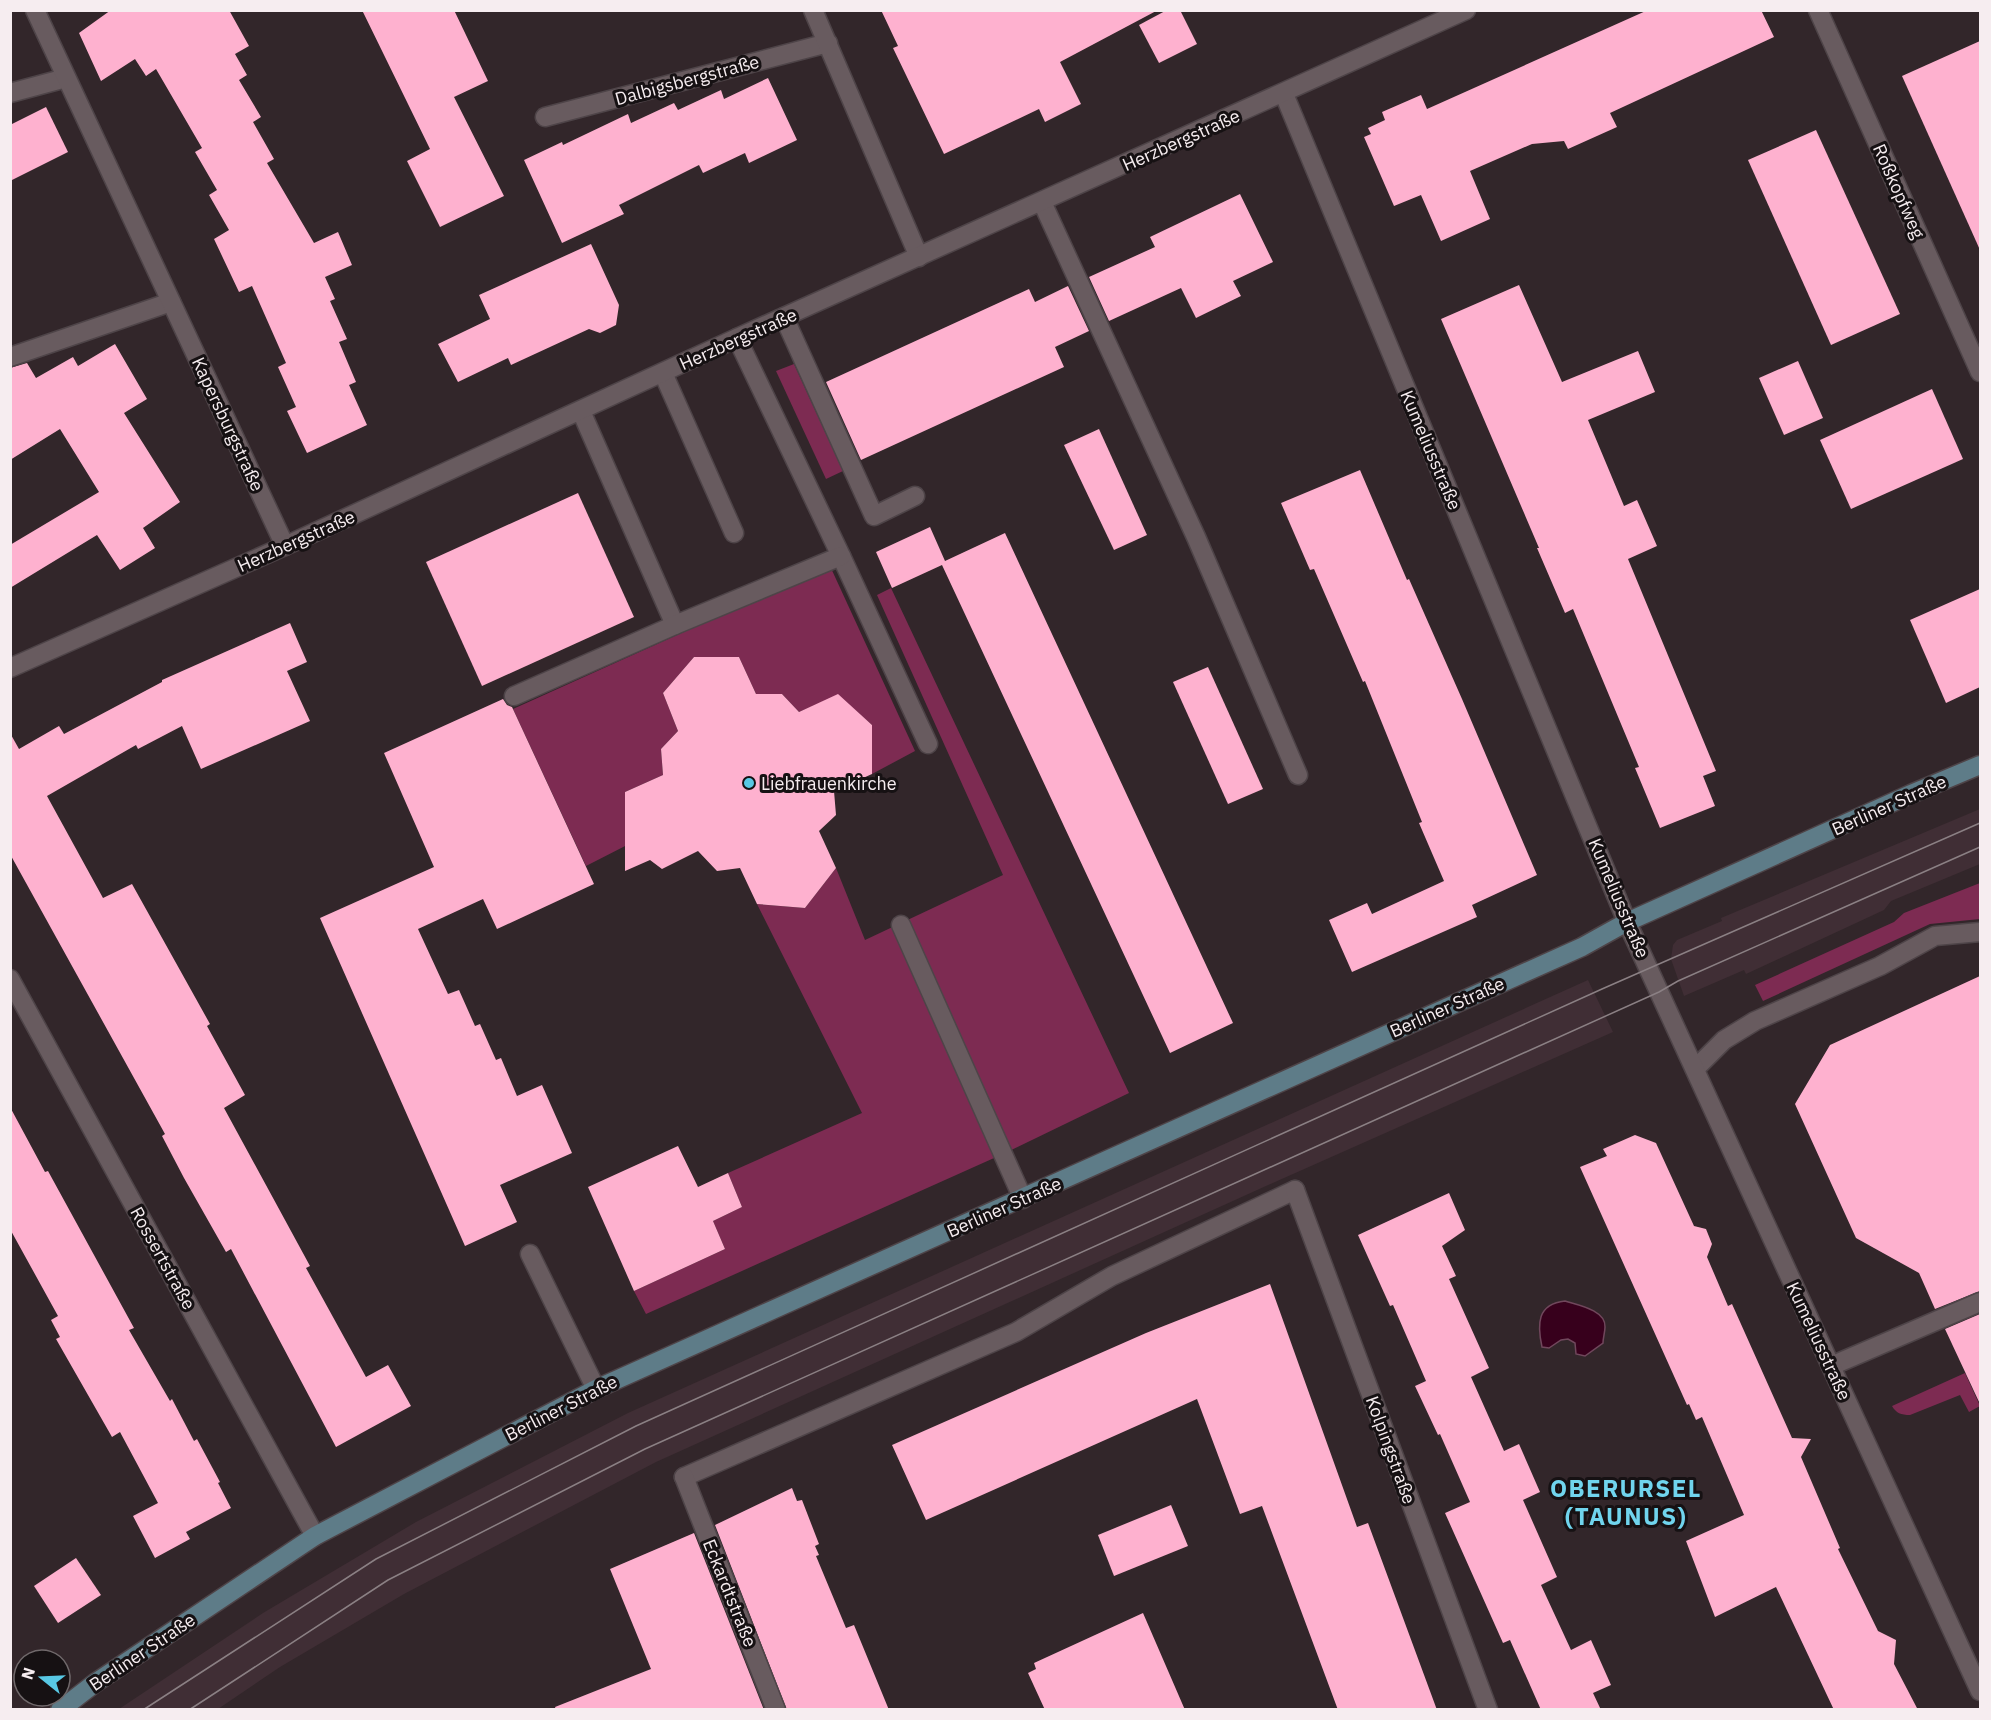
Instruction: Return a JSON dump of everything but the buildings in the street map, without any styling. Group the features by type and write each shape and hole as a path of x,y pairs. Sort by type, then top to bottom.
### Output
{"street":[{"name":"Kapersburgstraße","path":"35,10 285,546"},
{"path":"813,10 919,257"},
{"name":"Herzbergstraße","path":"10,669 1466,10"},
{"name":"Roßkopfweg","path":"1818,10 1980,372"},
{"name":"Dalbigsbergstraße","path":"545,117 828,44"},
{"path":"10,93 66,78"},
{"name":"Kumeliusstraße","path":"1284,94 1628,922 1980,1691"},
{"path":"1042,202 1196,537 1298,775"},
{"path":"10,357 171,302"},
{"path":"784,317 874,516 915,496"},
{"path":"737,338 928,744"},
{"path":"663,373 734,533"},
{"path":"581,411 675,625"},
{"path":"514,696 675,625 841,556"},
{"name":"Berliner Straße","path":"60,1710 95,1683 315,1536 596,1389 1582,946 1628,922 1911,794 1980,765"},
{"path":"901,924 1023,1198"},
{"path":"1695,1069 1724,1040 1755,1021 1880,966 1935,936 1980,932"},
{"name":"Rossertstraße","path":"10,979 315,1536"},
{"name":"Eckardtstraße","path":"776,1710 684,1477 1016,1332 1112,1276 1295,1190"},
{"name":"Kolpingstraße","path":"1295,1190 1488,1710"},
{"path":"530,1254 596,1389"},
{"path":"1831,1366 1980,1302"}],"shaded area":[{"path":"794,364 843,471 826,479 776,371"},
{"path":"830,566 915,751 872,774 872,725 838,695 799,712 782,694 756,694 739,657 694,657 663,693 678,731 661,749 663,775 625,792 631,843 586,866 513,709"},
{"path":"891,588 1129,1093 1003,1154 646,1314 634,1291 725,1249 713,1221 742,1207 728,1173 862,1113 757,904 805,908 836,868 865,940 1003,875 877,595"},
{"path":"1980,809 1980,864 1891,901 1884,910 1746,974 1744,970 1684,996 1671,959 1673,945 1677,940 1722,921 1721,918"},
{"path":"1980,883 1980,919 1930,924 1763,1001 1755,985 1894,922 1904,913"},
{"path":"1588,980 1613,1032 656,1462 404,1594 280,1667 218,1709 119,1709 263,1613 416,1522 628,1413"},
{"path":"1565,1301 1596,1312 1604,1321 1603,1343 1585,1356 1576,1354 1575,1343 1568,1339 1561,1340 1549,1348 1542,1347 1541,1316 1549,1306"},
{"path":"1965,1373 1980,1406 1969,1412 1960,1395 1910,1415 1899,1413 1892,1406"}],"tram line":[{"path":"143,1710 376,1559 636,1426 1602,989 1980,823"},
{"path":"189,1710 388,1580 645,1449 1659,992 1678,981 1980,847"}],"place":[{"name":"Liebfrauenkirche","path":"749,783"}],"district":[{"name":"OBERURSEL (TAUNUS)","path":"1626,1502"}]}
